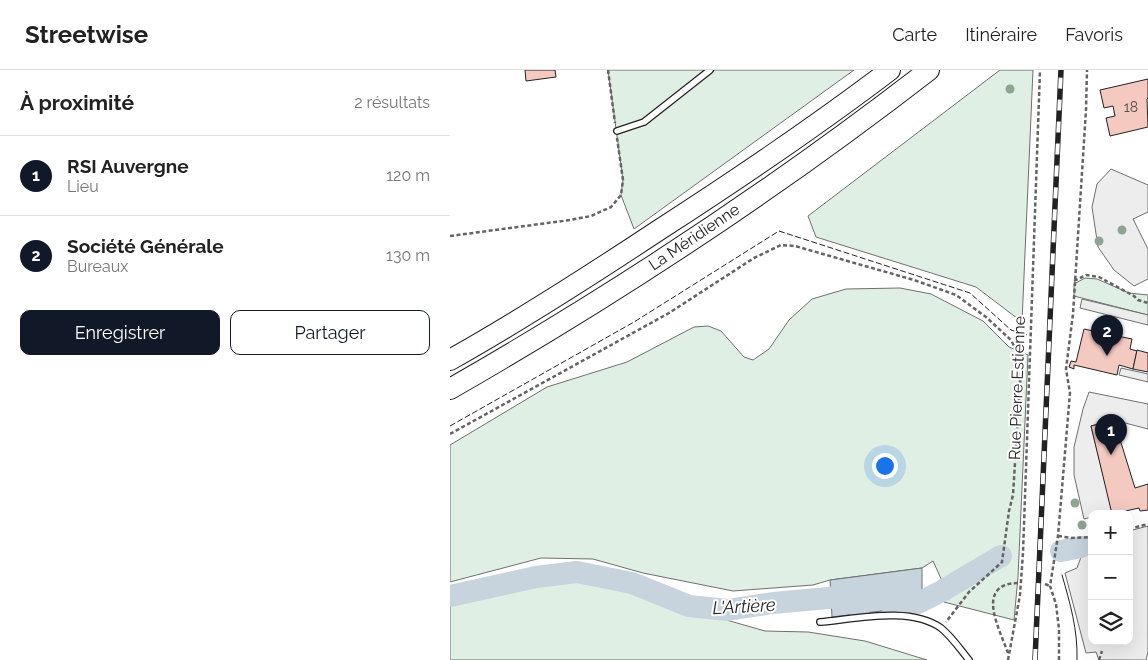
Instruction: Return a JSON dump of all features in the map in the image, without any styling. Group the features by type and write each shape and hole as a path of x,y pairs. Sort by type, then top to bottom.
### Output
{"highway":[{"name":"La Méridienne","path":"450,360 490,338 618,258 762,163 890,70"},
{"name":"La Méridienne","path":"450,389 557,326 690,240 883,106 930,70"}],"lane":[{"path":"616,131 644,122 710,70"},
{"path":"820,622 895,616 912,616 925,619 941,628 969,660"}],"path":[{"path":"450,236 570,220 590,216 611,207 621,195 623,180 608,70"},
{"name":"Rue Pierre Estienne","path":"1008,660 1020,595 1022,562 1040,70"},
{"path":"1059,660 1059,629 1056,604 1050,586 1058,536 1070,393 1066,369 1073,314 1087,70"},
{"path":"450,434 669,313 754,258 781,245 795,246 914,280 956,295 986,317 1011,340 1019,355 1021,366 1013,495 1009,511 1004,558 995,569 969,592 941,628"},
{"path":"1074,281 1086,275 1099,277 1138,300 1148,303"},
{"path":"1133,528 1148,524"},
{"path":"1058,536 1070,538 1088,537"},
{"path":"1008,655 992,608 993,600 998,589 1018,583"},
{"path":"1045,584 1050,586"},
{"path":"1100,660 1102,651"}],"green space":[{"path":"608,70 854,70 634,229 621,195 623,180"},
{"path":"1000,70 1033,70 1022,322 976,287 816,237 808,216"},
{"path":"1085,278 1097,279 1129,293 1148,295 1148,315 1074,296 1074,284"},
{"path":"900,288 931,294 983,321 1009,347 1028,355 1018,577 1014,620 944,602 943,583 933,561 922,568 830,580 813,585 733,591 643,573 593,559 541,558 450,582 450,445 547,387 627,362 694,327 708,326 721,331 744,357 753,360 769,349 789,320 812,299 846,289"},
{"path":"579,576 628,586 674,605 765,631 808,632 865,641 927,660 450,660 450,603 455,604 496,590 533,582"}],"shaded area":[{"path":"1111,169 1148,185 1148,212 1133,219 1148,249 1148,279 1134,286 1114,270 1098,247 1092,207 1097,184"},
{"path":"1082,299 1148,315 1148,325 1080,308"},
{"path":"1121,368 1148,374 1148,382 1119,375"},
{"path":"1089,392 1148,404 1148,429 1114,420 1091,426 1112,510 1088,510 1088,518 1084,519 1074,475 1074,447"},
{"path":"1148,526 1148,652 1146,660 1099,660 1096,652 1086,653 1065,573 1077,568 1088,541 1088,645 1133,645 1133,530"},
{"path":"922,568 922,606 832,617 830,580"}],"building":[{"path":"525,70 555,70 556,77 526,81"},
{"path":"1148,79 1148,127 1110,136 1106,118 1115,116 1113,106 1104,108 1100,90"},
{"path":"1084,329 1132,339 1130,349 1137,351 1133,369 1119,365 1117,375 1074,365 1074,369 1069,367 1071,361 1076,362"},
{"path":"1137,350 1148,353 1148,372 1133,369"},
{"path":"1114,420 1135,488 1148,484 1148,510 1140,511 1139,508 1111,510 1091,426"}],"waterway":[{"name":"L'Artière","path":"1061,551 1081,547"},
{"name":"L'Artière","path":"892,606 918,603 1001,556"},
{"name":"L'Artière","path":"450,596 536,577 577,572 632,583 689,606 727,610 773,603 839,597 860,607"}],"tram line":[{"path":"1062,575 1075,627 1077,660"}],"railway":[{"path":"1035,660 1061,70"}],"fence":[{"path":"450,426 634,322 779,231 970,293 1011,330 1027,335"}],"place":[{"name":"Société Générale","path":"1107,356"},
{"name":"RSI Auvergne","path":"1111,455"}]}
